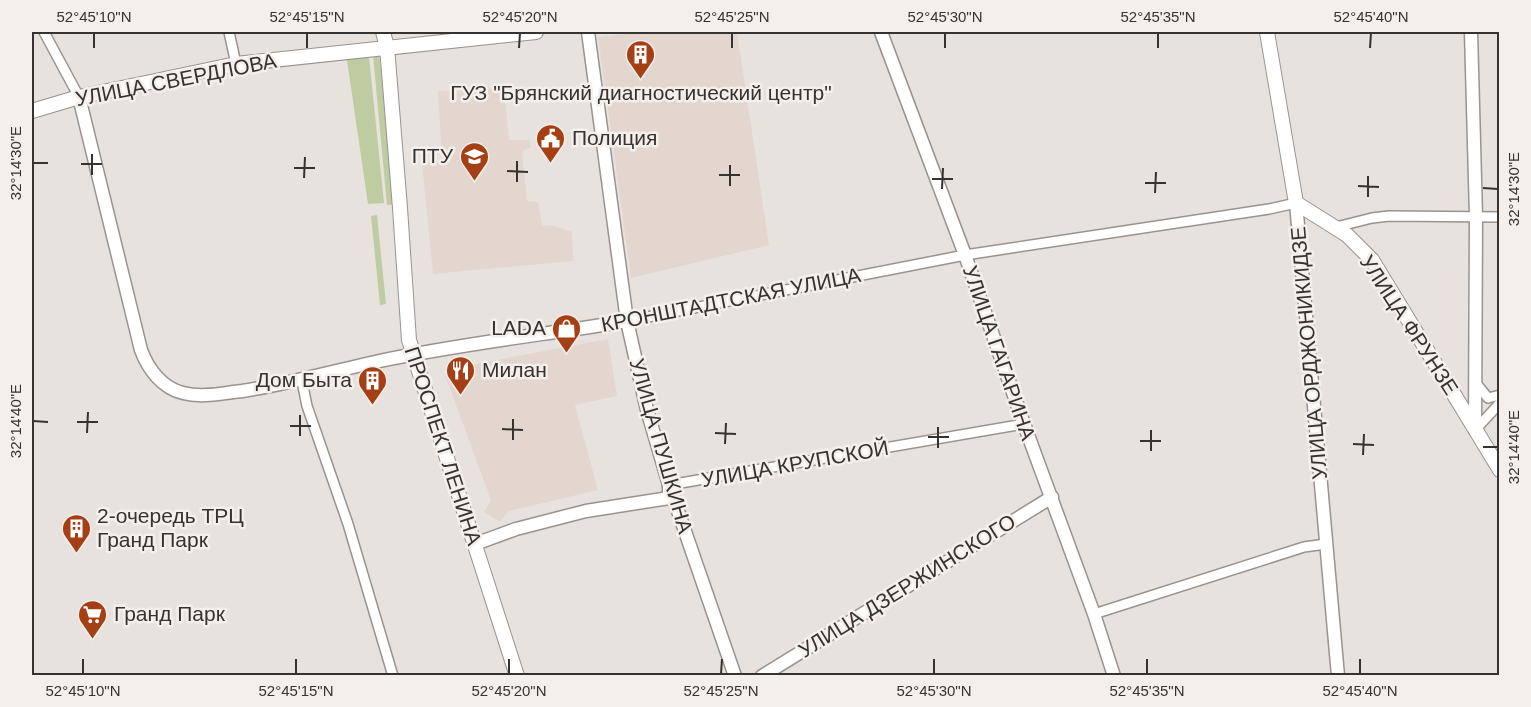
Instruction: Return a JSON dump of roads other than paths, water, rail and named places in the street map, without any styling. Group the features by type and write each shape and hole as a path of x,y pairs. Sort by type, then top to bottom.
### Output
{"main road":[{"name":"ПРОСПЕКТ ЛЕНИНА","path":"383,32 387,47 409,340 517,675"},
{"name":"УЛИЦА СВЕРДЛОВА","path":"32,111 79,98 236,63 536,32"},
{"name":"УЛИЦА ОРДЖОНИКИДЗЕ","path":"1267,32 1296,203"},
{"name":"УЛИЦА ФРУНЗЕ","path":"1296,203 1347,235 1372,260 1500,470"}],"street":[{"path":"45,32 79,98"},
{"path":"229,32 236,63"},
{"name":"УЛИЦА ПУШКИНА","path":"588,32 627,321 647,410 669,486 735,675"},
{"name":"УЛИЦА ГАГАРИНА","path":"881,32 965,255 1114,675"},
{"path":"1471,32 1476,217 1476,430"},
{"name":"КРОНШТАДТСКАЯ УЛИЦА","path":"79,98 141,350 151,370 168,387 182,393 206,395 302,381 413,355 627,321 965,255 1296,203"},
{"name":"УЛИЦА ОРДЖОНИКИДЗЕ","path":"1296,203 1338,675"},
{"path":"1336,227 1389,216 1500,217"},
{"path":"302,381 307,406 348,524 393,675"},
{"path":"1476,383 1488,398 1500,395"},
{"path":"1476,430 1500,404"},
{"name":"УЛИЦА КРУПСКОЙ","path":"475,544 586,510 669,498 669,486 1024,424"},
{"name":"УЛИЦА ДЗЕРЖИНСКОГО","path":"762,675 1052,497"},
{"path":"1094,614 1304,547 1326,544"}],"place":[{"name":"ГУЗ \"Брянский диагностический центр\"","path":"641,80"},
{"name":"Полиция","path":"551,164"},
{"name":"ПТУ","path":"474,182"},
{"name":"LADA","path":"567,354"},
{"name":"Милан","path":"461,396"},
{"name":"Дом Быта","path":"373,406"},
{"name":"2-очередь ТРЦ Гранд Парк","path":"76,554"},
{"name":"Гранд Парк","path":"93,640"}]}
